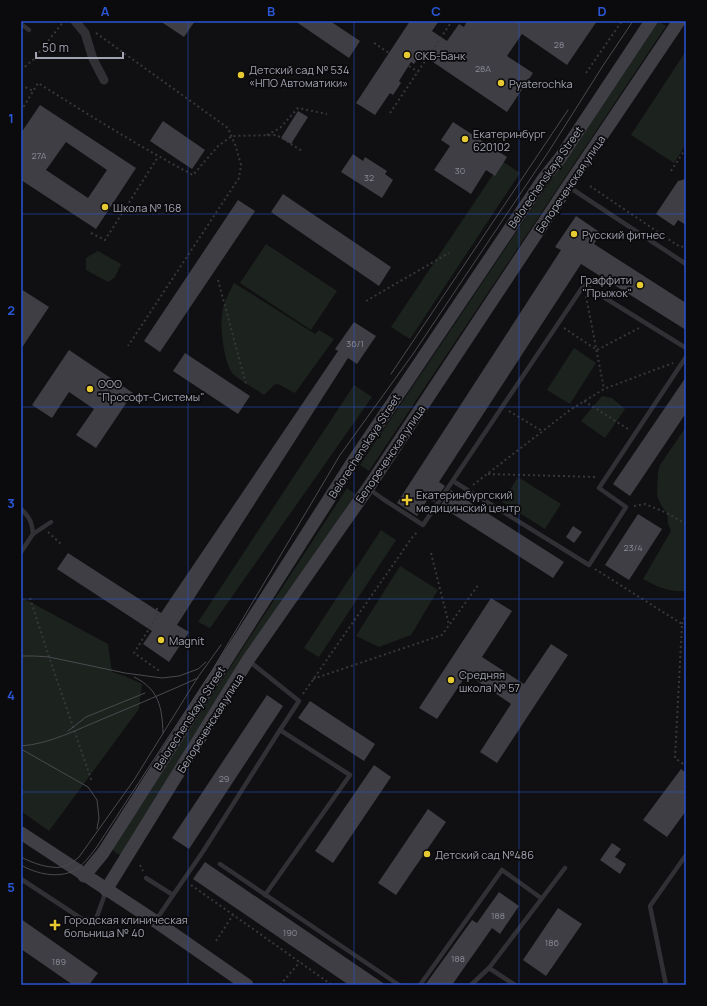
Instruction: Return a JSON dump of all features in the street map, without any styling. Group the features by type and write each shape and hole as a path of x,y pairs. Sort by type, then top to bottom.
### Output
{"street":[{"path":"75,21 85,33 93,59 104,80"},
{"name":"Belorechenskaya Street","path":"84,876 103,852 356,457 539,184 560,158 651,21"},
{"name":"Белореченская улица","path":"106,890 248,660 368,488 679,21"},
{"path":"21,833 84,876 155,921 247,985"}],"lane":[{"path":"21,24 29,30"},
{"path":"568,186 686,264"},
{"path":"368,488 382,499 424,525 584,285 686,348"},
{"path":"453,481 589,565 626,507 599,488 686,358"},
{"path":"21,509 25,512 32,523 33,534"},
{"path":"21,552 33,534 51,522"},
{"path":"155,921 204,850 299,701 248,660"},
{"path":"265,895 350,775 280,730"},
{"path":"666,985 650,906 686,855"},
{"path":"220,864 399,985"},
{"path":"470,985 489,968 565,868"},
{"path":"420,985 502,870 541,898"},
{"path":"146,878 173,895"},
{"path":"21,879 82,919 96,919 106,890"},
{"path":"489,968 515,985"}],"path":[{"path":"21,70 33,60 64,21"},
{"path":"390,113 452,21"},
{"path":"586,73 622,21"},
{"path":"92,30 228,128 241,165 239,178 128,346"},
{"path":"374,43 389,53"},
{"path":"408,66 418,72"},
{"path":"21,110 38,83 94,119 193,176 218,146 232,136 277,135 302,151"},
{"path":"21,85 33,91"},
{"path":"266,135 280,128 298,108 327,114"},
{"path":"671,171 686,148"},
{"path":"91,233 105,240 158,157"},
{"path":"590,186 680,247 686,246"},
{"path":"366,301 449,253"},
{"path":"218,280 246,384"},
{"path":"584,285 604,389"},
{"path":"558,324 597,350"},
{"path":"597,350 647,324"},
{"path":"469,490 474,483 584,401 604,389 686,358"},
{"path":"584,401 635,433"},
{"path":"502,407 542,431"},
{"path":"487,474 606,477"},
{"path":"626,507 645,504 667,513 686,524"},
{"path":"51,522 46,530 62,545"},
{"path":"299,701 312,679 411,539 424,525"},
{"path":"431,553 449,625"},
{"path":"589,565 682,624"},
{"path":"312,679 442,635 479,584"},
{"path":"30,598 92,782"},
{"path":"157,608 157,616 134,653 161,672"},
{"path":"686,614 682,624 675,758 686,766"},
{"path":"191,885 332,985"},
{"path":"216,941 233,915"},
{"path":"280,985 300,962"}],"shaded area":[{"path":"658,21 666,26 369,471 360,465"},
{"path":"686,51 686,144 674,163 631,135"},
{"path":"502,161 520,173 410,339 391,327"},
{"path":"266,244 337,291 311,330 240,283"},
{"path":"98,251 121,264 115,277 108,282 86,270 86,258"},
{"path":"234,283 315,334 319,330 334,339 295,393 278,384 274,385 264,395 235,376 230,369 223,346 222,321 225,302"},
{"path":"574,348 596,363 570,404 547,390"},
{"path":"354,385 372,397 210,628 198,622"},
{"path":"602,396 612,398 625,409 605,438 581,421"},
{"path":"686,427 686,591 675,591 663,588 643,579 671,531 668,524 667,513 657,496 658,472 660,465"},
{"path":"518,477 561,504 545,529 502,502"},
{"path":"347,488 355,494 122,855 117,854 112,849"},
{"path":"381,530 396,540 319,657 304,648"},
{"path":"400,566 438,590 411,635 379,647 356,636"},
{"path":"21,597 108,644 112,672 142,684 139,709 49,831 21,811"}],"building":[{"path":"160,21 195,21 184,37"},
{"path":"295,21 330,21 360,41 349,58"},
{"path":"410,21 439,21 432,31 447,41 459,24 464,27 467,21 597,21 567,65 522,34 507,56 533,73 507,112 421,54 414,64 411,62 399,81 401,83 393,95 390,93 375,115 356,103"},
{"path":"40,105 136,168 96,229 21,180 21,133","holes":["66,142 107,170 88,198 46,170"]},
{"path":"298,111 308,117 291,144 281,138"},
{"path":"163,121 205,150 192,169 150,141"},
{"path":"453,122 507,157 495,176 486,170 471,194 434,170 450,146 441,140"},
{"path":"353,154 363,161 365,157 387,171 385,174 393,180 382,198 341,172"},
{"path":"686,179 686,225 678,220 674,226 656,214 678,181"},
{"path":"283,194 391,267 379,286 271,212"},
{"path":"238,200 255,211 160,352 144,341"},
{"path":"576,216 601,233 594,244 686,303 686,330 581,264 439,482 445,486 434,502 428,499 417,516 397,503 561,250 555,247"},
{"path":"21,289 49,307 21,349"},
{"path":"354,322 376,336 357,364 348,358 177,625 189,632 169,662 143,644 152,631 57,569 68,553 161,613 338,351 335,349"},
{"path":"69,350 133,393 96,448 76,435 94,409 69,392 52,418 32,405"},
{"path":"185,353 250,396 238,414 173,371"},
{"path":"686,377 686,413 630,496 613,484"},
{"path":"451,490 564,562 553,578 440,506"},
{"path":"638,514 662,529 629,580 605,565"},
{"path":"573,526 582,532 574,543 566,537"},
{"path":"491,598 512,611 482,657 524,684 551,644 568,655 497,763 480,752 511,704 467,674 437,719 419,708"},
{"path":"267,695 283,706 189,849 172,838"},
{"path":"310,701 375,744 364,761 298,718"},
{"path":"374,765 391,777 333,863 315,851"},
{"path":"681,769 686,773 686,811 667,837 643,820"},
{"path":"428,809 446,822 396,895 378,883"},
{"path":"612,843 621,849 615,857 626,864 620,874 600,860"},
{"path":"205,862 386,985 349,985 193,879"},
{"path":"499,892 519,906 500,934 492,928 452,985 425,985 472,920 477,923"},
{"path":"558,908 582,924 546,976 523,960"},
{"path":"21,919 98,973 89,985 73,985 21,949"}],"tram line":[{"path":"21,865 40,873 55,875 69,873 78,868 96,848 213,669 340,455 413,354 549,151 633,21"},
{"path":"391,374 568,110"},
{"path":"21,857 41,865 52,867 66,866 79,857 134,780 198,677 221,645"},
{"path":"21,656 49,657 125,673 162,678 179,676 198,669 206,662"},
{"path":"134,677 149,687 158,700 162,715 163,733"},
{"path":"21,746 32,745 64,735 198,678"},
{"path":"68,731 86,717 145,693"},
{"path":"21,749 88,787 97,800 99,818 97,829"}],"place":[{"name":"СКБ-Банк","path":"407,55"},
{"name":"Детский сад № 534 «НПО Автоматики»","path":"241,75"},
{"name":"Pyaterochka","path":"501,83"},
{"name":"Екатеринбург 620102","path":"465,139"},
{"name":"Школа № 168","path":"105,207"},
{"name":"Русский фитнес","path":"574,234"},
{"name":"Граффити \"Прыжок\"","path":"640,285"},
{"name":"ООО \"Прософт-Системы\"","path":"90,389"},
{"name":"Екатеринбургский медицинский центр","path":"407,500"},
{"name":"Magnit","path":"161,640"},
{"name":"Средняя школа № 57","path":"451,680"},
{"name":"Детский сад №486","path":"427,854"},
{"name":"Городская клиническая больница № 40","path":"55,925"}]}
